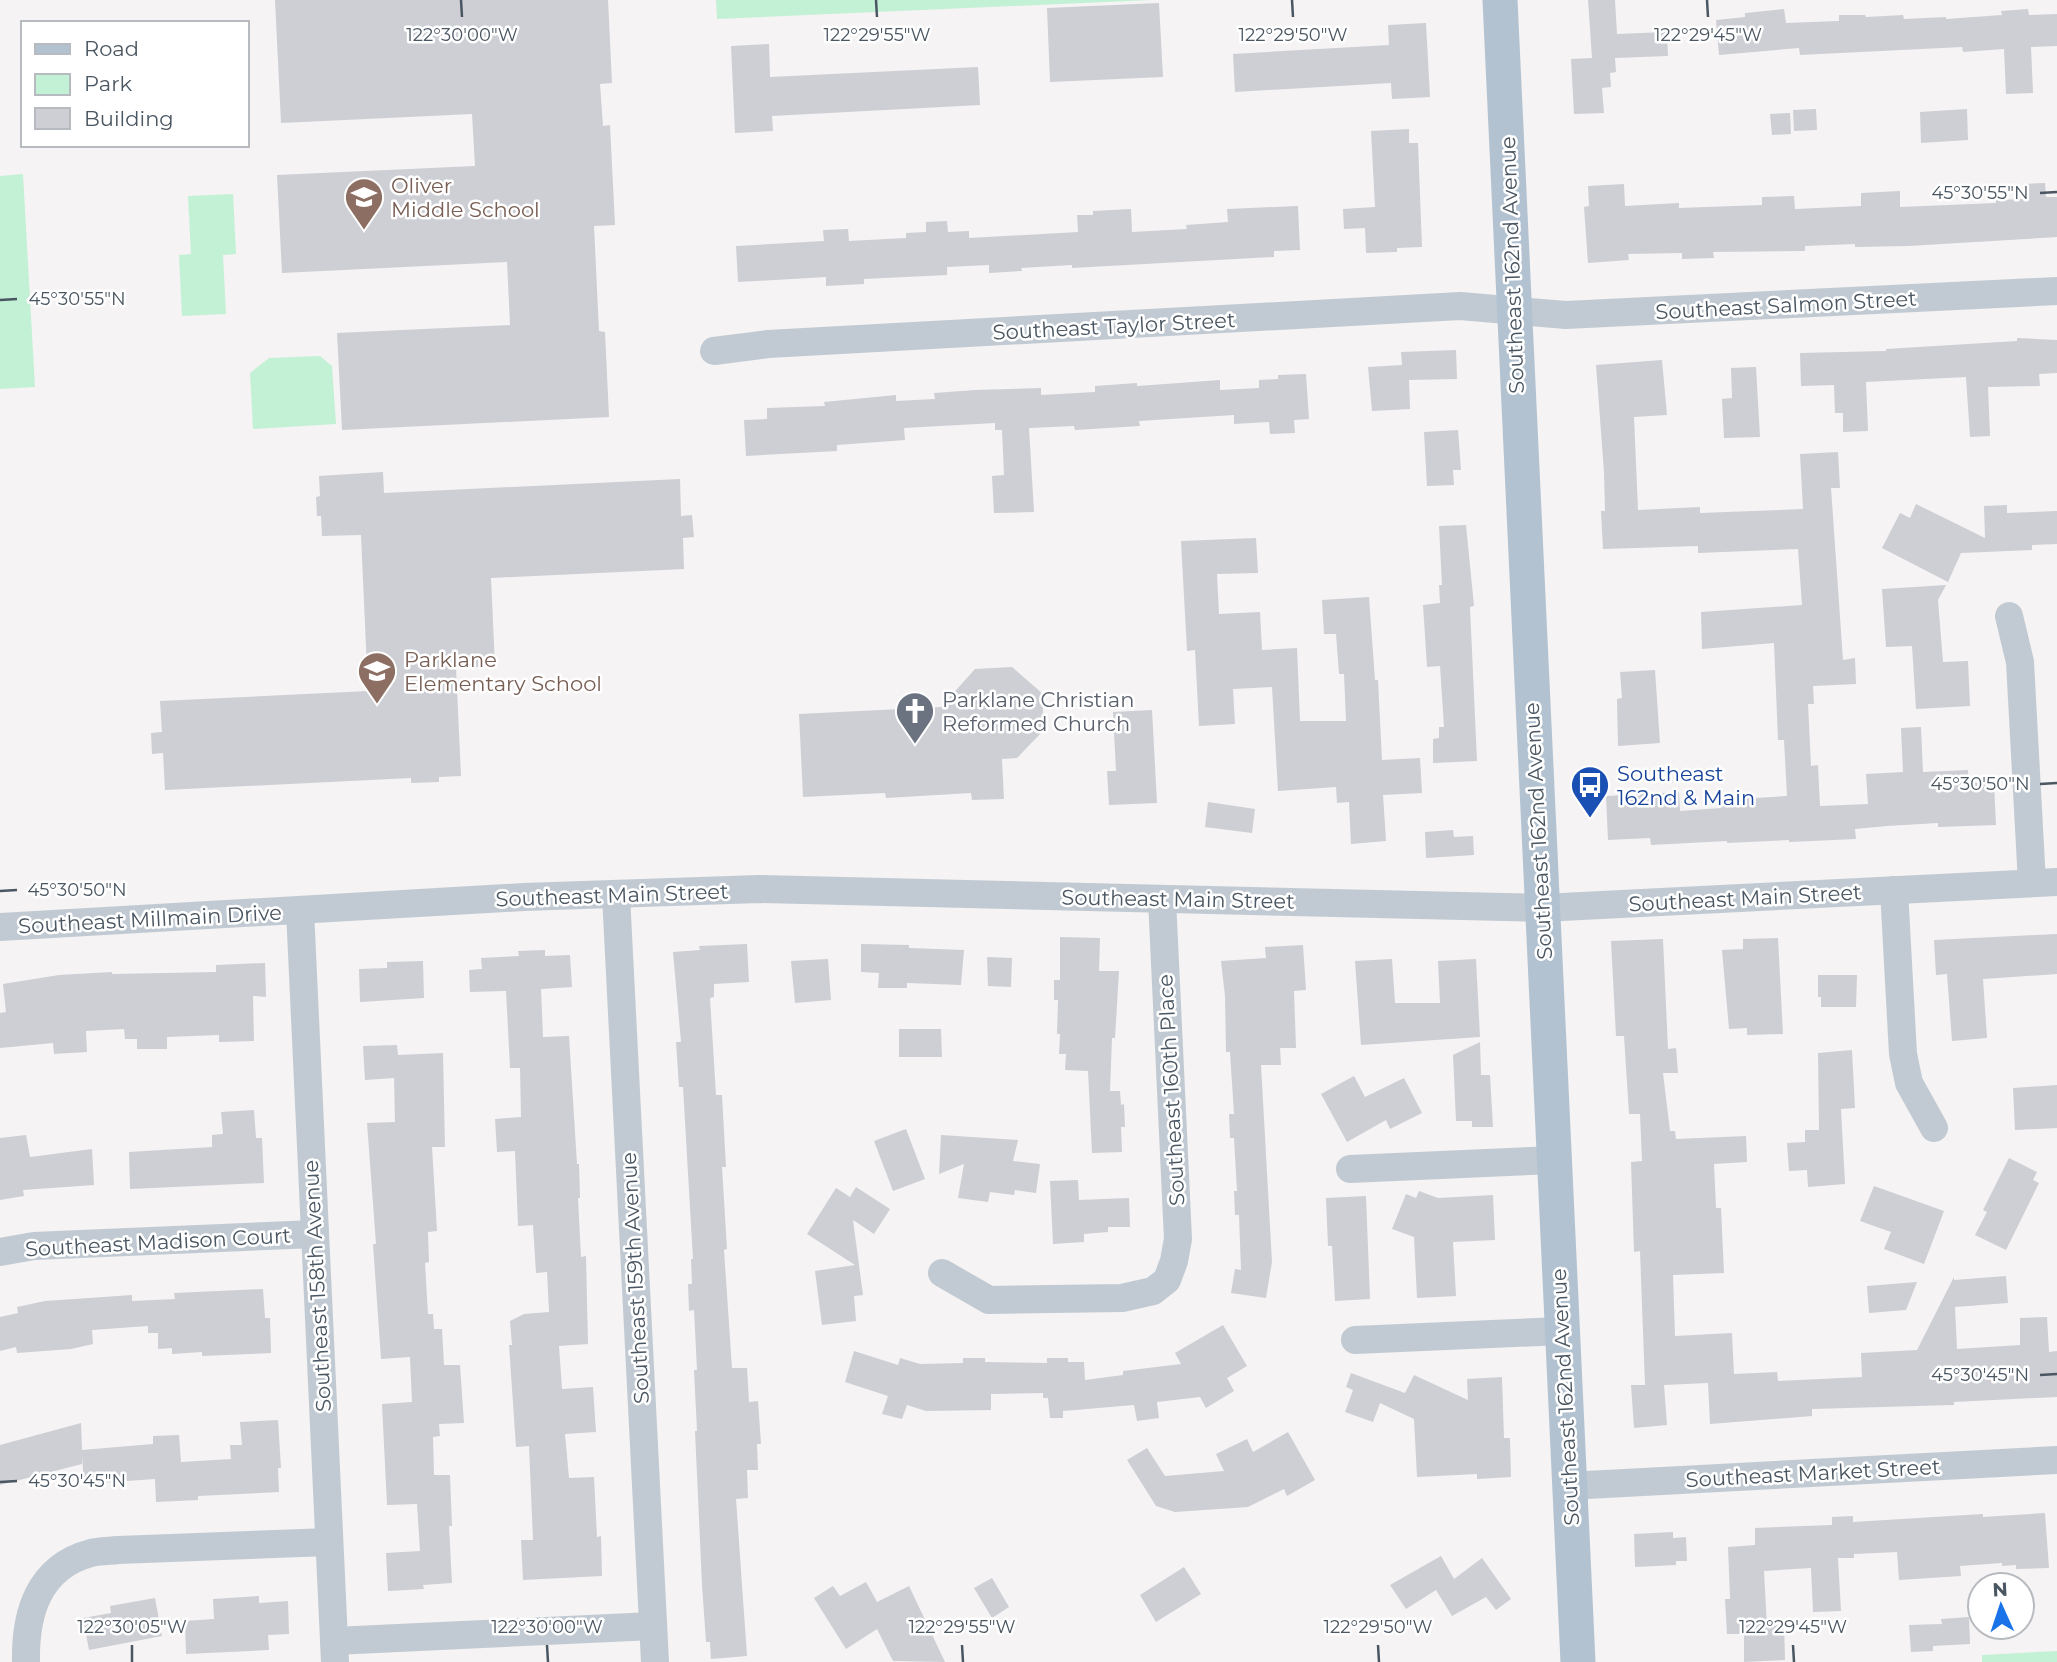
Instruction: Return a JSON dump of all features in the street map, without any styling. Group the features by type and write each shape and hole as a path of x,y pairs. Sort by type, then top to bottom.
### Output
{"main road":[{"name":"Southeast 162nd Avenue","path":"1500,0 1578,1662"}],"street":[{"name":"Southeast Salmon Street","path":"1514,311 1566,315 2057,291"},
{"name":"Southeast Taylor Street","path":"714,351 805,342 1446,307 1514,311"},
{"path":"2009,616 2020,662 2044,882"},
{"name":"Southeast Main Street","path":"300,910 524,897 759,890 1542,908 2044,882"},
{"path":"1894,890 1903,1054 1909,1083 1934,1128"},
{"name":"Southeast 159th Avenue","path":"616,895 655,1662"},
{"name":"Southeast 160th Place","path":"942,1273 989,1300 1122,1298 1153,1291 1167,1280 1178,1238 1161,899"},
{"name":"Southeast Millmain Drive","path":"0,928 300,910"},
{"name":"Southeast 158th Avenue","path":"300,910 335,1652"},
{"path":"1350,1169 1554,1160"},
{"name":"Southeast Madison Court","path":"0,1252 34,1246 316,1234"},
{"path":"1355,1340 1561,1331"},
{"name":"Southeast Market Street","path":"1568,1486 2057,1460"},
{"path":"26,1662 29,1614 43,1586 64,1564 91,1553 329,1542"},
{"path":"335,1652 653,1626"}],"green space":[{"path":"716,0 1151,0 717,19"},
{"path":"23,174 35,387 0,389 0,176"},
{"path":"233,194 236,254 223,255 226,314 182,316 179,255 191,254 188,196"},
{"path":"320,356 332,366 336,424 253,429 250,373 269,358"},
{"path":"2057,1651 2057,1662 1982,1662 1982,1655"}],"building":[{"path":"275,0 608,0 612,83 600,84 603,126 610,125 615,225 594,226 599,331 605,332 609,417 342,430 337,333 510,325 507,262 282,273 277,175 475,166 472,114 281,123"},
{"path":"1588,0 1615,0 1617,34 1667,32 1668,56 1615,58 1616,72 1610,73 1611,87 1602,88 1604,113 1574,114 1571,59 1592,58"},
{"path":"1159,3 1163,77 1050,82 1047,8"},
{"path":"1784,9 1786,23 1839,21 1839,15 1903,15 1904,19 1946,19 2002,15 2001,11 2028,9 2029,15 2057,14 2057,46 2031,47 2033,93 2006,94 2004,49 1963,52 1962,47 1800,55 1799,48 1719,55 1716,20 1745,17 1745,13"},
{"path":"1426,23 1430,97 1392,99 1391,83 1235,92 1233,54 1389,45 1388,25"},
{"path":"769,44 770,77 978,67 980,105 772,116 773,131 735,133 731,46"},
{"path":"1816,109 1817,130 1794,131 1793,110"},
{"path":"1967,109 1968,140 1921,143 1920,112"},
{"path":"1790,113 1791,134 1772,135 1770,114"},
{"path":"1409,129 1409,143 1418,143 1422,247 1397,248 1397,252 1366,253 1365,228 1344,229 1343,209 1375,207 1371,131"},
{"path":"2045,183 2046,197 2057,197 2057,237 1909,246 1805,246 1805,251 1713,252 1714,258 1682,259 1682,253 1628,254 1629,260 1588,263 1584,207 1589,206 1588,186 1624,184 1625,206 1679,203 1679,208 1762,205 1762,197 1794,196 1795,209 1861,206 1861,193 1900,191 1900,207 1996,203 1996,200 2023,199 2023,184"},
{"path":"1298,206 1300,250 1274,251 1274,257 1072,268 1072,265 989,273 989,265 947,267 947,275 864,279 864,284 826,286 826,277 738,282 736,246 824,241 823,230 848,229 849,241 906,238 906,233 926,232 926,222 947,221 948,232 969,231 969,238 1078,232 1077,215 1093,215 1093,211 1131,209 1132,232 1187,229 1186,225 1228,222 1227,209"},
{"path":"2017,338 2057,340 2057,373 2039,374 2040,386 1988,387 1990,436 1970,437 1966,377 1866,382 1868,431 1843,432 1843,413 1835,413 1834,385 1801,386 1800,353 1886,351 2017,341"},
{"path":"1456,350 1457,379 1409,380 1410,409 1372,411 1368,367 1402,365 1401,352"},
{"path":"1662,360 1667,415 1634,417 1638,510 1700,507 1700,513 1803,509 1800,454 1838,452 1840,488 1831,488 1843,660 1855,658 1856,684 1813,686 1814,704 1808,704 1811,766 1818,765 1820,806 1868,804 1866,774 1903,772 1901,728 1921,727 1923,772 1968,770 1969,783 1994,783 1996,825 1938,827 1938,823 1887,826 1855,829 1856,839 1789,842 1727,841 1651,845 1650,838 1608,840 1606,796 1679,792 1680,811 1721,808 1721,800 1787,796 1784,740 1778,740 1774,643 1702,649 1701,612 1802,605 1798,549 1698,553 1698,546 1603,549 1601,511 1605,511 1604,472 1596,365"},
{"path":"1756,367 1760,437 1724,438 1722,399 1732,398 1731,368"},
{"path":"1306,374 1309,419 1294,420 1295,433 1270,434 1269,422 1234,424 1234,415 1139,421 1140,426 1075,430 1074,426 1029,428 1034,512 994,513 992,476 1004,475 1002,430 995,430 995,423 904,428 905,440 837,445 837,451 746,456 744,420 767,419 767,408 825,406 824,402 896,395 896,401 935,399 934,393 976,390 1041,388 1041,395 1095,392 1095,386 1137,383 1137,386 1220,380 1220,390 1259,388 1259,380 1278,379 1278,375"},
{"path":"1458,430 1461,470 1453,470 1454,485 1427,486 1424,432"},
{"path":"383,472 384,493 680,479 681,516 692,515 694,537 683,538 684,569 491,578 495,666 456,668 461,776 439,777 439,782 411,783 411,778 165,790 163,753 152,754 151,733 162,732 160,701 368,691 361,535 322,536 316,497 320,496 319,476"},
{"path":"1916,504 1985,538 1984,506 2007,505 2007,513 2057,511 2057,544 2032,545 2032,550 1961,553 1948,582 1882,548 1900,513 1910,518"},
{"path":"1466,525 1474,606 1470,607 1477,761 1433,763 1433,739 1439,738 1439,727 1444,727 1440,666 1427,667 1423,605 1440,603 1439,585 1442,585 1439,526"},
{"path":"1256,538 1258,573 1217,574 1219,614 1260,612 1262,650 1297,648 1300,721 1346,721 1344,674 1339,674 1336,634 1324,634 1322,600 1369,597 1375,680 1378,680 1382,760 1420,758 1422,793 1383,795 1386,841 1351,844 1349,802 1337,803 1336,787 1278,791 1272,687 1233,689 1235,724 1199,726 1195,650 1187,651 1181,541"},
{"path":"1946,585 1938,600 1943,662 1968,661 1970,706 1916,709 1912,646 1886,647 1882,589"},
{"name":"Parklane Christian Reformed Church","path":"1012,667 1043,694 1043,731 1017,758 1002,759 1004,799 972,800 971,793 886,798 885,793 803,797 799,714 941,707 975,669"},
{"path":"1655,670 1660,743 1618,746 1617,699 1622,698 1620,672"},
{"path":"1152,710 1157,803 1109,805 1107,771 1116,771 1113,712"},
{"path":"1208,802 1255,809 1252,833 1205,827"},
{"path":"1453,830 1454,837 1473,836 1474,855 1426,858 1425,832"},
{"path":"2057,934 2057,974 1983,979 1987,1038 1952,1041 1947,974 1936,975 1934,940"},
{"path":"1060,937 1100,938 1099,971 1119,971 1110,1091 1120,1091 1121,1105 1124,1104 1122,1152 1092,1153 1088,1071 1065,1070 1066,1054 1059,1054 1058,1000 1054,1000 1054,980 1060,980"},
{"path":"1778,938 1783,1034 1747,1035 1747,1028 1729,1029 1722,950 1743,949 1743,939"},
{"path":"1663,939 1668,1049 1676,1048 1678,1073 1663,1073 1670,1131 1675,1131 1676,1139 1746,1136 1747,1162 1714,1164 1716,1208 1721,1208 1724,1273 1673,1275 1675,1336 1732,1333 1734,1374 1777,1372 1778,1381 1862,1377 1861,1353 1917,1350 1954,1277 1954,1280 2006,1276 2008,1303 1955,1307 1957,1349 2020,1345 2020,1318 2047,1317 2049,1352 2057,1351 2057,1397 1954,1402 1954,1405 1812,1409 1812,1416 1710,1424 1708,1383 1664,1385 1667,1425 1634,1428 1631,1385 1645,1385 1640,1251 1634,1252 1631,1162 1642,1161 1640,1114 1629,1114 1624,1036 1616,1036 1611,941"},
{"path":"747,944 749,982 714,984 714,997 710,998 716,1095 722,1095 726,1167 722,1167 727,1249 724,1250 732,1368 747,1368 749,1402 758,1401 761,1444 757,1444 758,1470 747,1470 748,1498 736,1499 747,1656 711,1659 710,1642 706,1642 702,1585 695,1431 694,1370 697,1370 694,1310 689,1311 688,1284 692,1284 693,1259 683,1087 679,1087 676,1042 681,1042 673,952 700,950 699,946"},
{"path":"861,944 964,950 961,985 907,983 907,988 878,988 879,973 861,972"},
{"path":"1303,945 1306,990 1294,991 1296,1048 1280,1048 1281,1065 1261,1065 1272,1262 1266,1298 1231,1293 1235,1269 1241,1270 1239,1215 1235,1215 1234,1191 1237,1191 1234,1138 1230,1138 1229,1114 1234,1114 1230,1052 1226,1052 1221,961 1266,958 1265,947"},
{"path":"545,950 545,956 570,955 572,987 541,989 543,1037 569,1036 579,1164 581,1257 586,1256 588,1344 559,1346 562,1389 593,1387 596,1432 565,1434 569,1478 594,1477 597,1537 601,1536 602,1576 523,1580 521,1540 533,1540 529,1446 516,1447 509,1345 512,1345 510,1321 524,1314 549,1312 547,1272 536,1273 533,1225 518,1226 515,1151 497,1152 495,1119 521,1117 520,1068 510,1068 506,991 470,992 469,970 482,969 481,958 519,956 518,951"},
{"path":"987,957 1012,958 1011,987 988,986"},
{"path":"828,959 831,1000 795,1003 791,961"},
{"path":"1392,959 1395,1003 1440,1003 1438,961 1476,959 1480,1037 1361,1045 1355,961"},
{"path":"423,961 424,998 360,1002 359,969 387,968 387,962"},
{"path":"265,963 266,997 253,996 254,1041 219,1042 219,1035 167,1037 167,1049 137,1049 137,1039 125,1039 124,1029 86,1031 87,1052 54,1054 53,1043 0,1048 0,1013 6,1012 3,984 59,975 112,972 216,972 216,965"},
{"path":"1818,975 1857,975 1856,1007 1821,1007"},
{"path":"899,1029 941,1029 942,1057 899,1057"},
{"path":"1480,1042 1481,1075 1490,1075 1493,1127 1472,1127 1472,1121 1456,1121 1453,1055"},
{"path":"397,1045 398,1055 443,1053 445,1147 432,1147 437,1231 428,1232 429,1262 425,1263 428,1314 433,1314 434,1329 442,1329 444,1365 460,1365 464,1423 439,1424 440,1436 433,1437 434,1475 450,1475 452,1583 423,1585 424,1589 388,1591 386,1553 420,1551 417,1504 387,1505 382,1404 412,1402 410,1357 381,1359 367,1123 395,1122 394,1078 365,1080 363,1046"},
{"path":"1852,1050 1855,1108 1841,1109 1845,1184 1808,1187 1807,1170 1789,1171 1787,1143 1805,1142 1805,1130 1819,1130 1818,1053"},
{"path":"1354,1076 1365,1097 1404,1078 1422,1113 1390,1129 1386,1120 1347,1142 1321,1094"},
{"path":"2057,1085 2057,1128 2015,1130 2013,1088"},
{"path":"254,1110 256,1138 262,1138 264,1183 130,1189 129,1152 212,1147 212,1135 223,1134 221,1112"},
{"path":"906,1129 925,1179 893,1191 874,1141"},
{"path":"26,1135 30,1157 92,1149 94,1185 23,1190 24,1196 0,1200 0,1138"},
{"path":"941,1135 1018,1140 1013,1161 1040,1164 1036,1193 1015,1190 1014,1195 990,1192 988,1202 958,1198 964,1164 939,1174"},
{"path":"2009,1158 2037,1172 2033,1180 2039,1183 2006,1250 1975,1235 1987,1212 1983,1210"},
{"path":"1078,1180 1079,1200 1129,1198 1130,1227 1108,1227 1108,1232 1084,1234 1084,1242 1053,1244 1050,1181"},
{"path":"1874,1186 1944,1211 1924,1264 1884,1249 1891,1232 1860,1221"},
{"path":"856,1187 890,1209 874,1234 853,1220 863,1295 854,1296 856,1321 822,1325 815,1271 855,1265 807,1234 836,1188 850,1197"},
{"path":"1419,1191 1438,1198 1493,1195 1495,1240 1453,1242 1456,1296 1417,1298 1414,1237 1392,1229 1406,1194 1416,1198"},
{"path":"1366,1196 1370,1299 1335,1301 1332,1246 1328,1246 1326,1198"},
{"path":"1917,1282 1906,1310 1869,1313 1867,1286"},
{"path":"263,1289 265,1318 270,1318 271,1353 202,1356 202,1352 172,1354 172,1348 158,1349 158,1333 148,1333 148,1326 92,1330 93,1344 71,1349 17,1353 16,1347 0,1351 0,1317 18,1313 17,1307 45,1301 132,1295 132,1301 175,1299 174,1293"},
{"path":"1223,1325 1247,1366 1227,1378 1234,1391 1206,1408 1200,1397 1157,1402 1159,1418 1137,1421 1134,1405 1063,1411 1063,1418 1050,1418 1048,1398 1043,1398 1043,1393 991,1394 991,1410 926,1411 907,1405 902,1419 882,1414 888,1396 845,1382 854,1351 898,1365 900,1358 920,1364 963,1363 963,1358 985,1358 985,1362 1047,1363 1047,1358 1068,1358 1068,1362 1084,1362 1085,1380 1123,1375 1123,1371 1181,1364 1175,1353"},
{"path":"1351,1373 1405,1393 1414,1375 1468,1400 1467,1379 1502,1377 1504,1438 1510,1438 1511,1477 1477,1479 1477,1474 1417,1477 1414,1419 1380,1403 1373,1422 1345,1412 1353,1390 1346,1387"},
{"path":"278,1420 281,1468 278,1468 279,1492 198,1496 198,1500 156,1502 155,1479 84,1484 82,1455 82,1464 0,1485 0,1445 81,1423 82,1450 153,1444 153,1436 179,1435 181,1462 231,1459 230,1445 242,1445 240,1422"},
{"path":"1288,1432 1315,1480 1287,1496 1284,1489 1248,1507 1175,1512 1156,1506 1127,1460 1147,1448 1165,1476 1224,1471 1216,1454 1247,1439 1253,1452"},
{"path":"2045,1513 2049,1568 2016,1569 2016,1565 2002,1566 2002,1563 1960,1566 1961,1576 1899,1580 1897,1552 1854,1554 1854,1558 1838,1558 1841,1611 1813,1612 1811,1568 1764,1571 1767,1626 1784,1625 1785,1660 1744,1662 1744,1634 1727,1634 1725,1599 1730,1599 1728,1547 1755,1545 1755,1528 1832,1525 1832,1517 1853,1516 1853,1522"},
{"path":"1673,1532 1673,1538 1686,1537 1687,1561 1676,1561 1676,1565 1635,1567 1634,1534"},
{"path":"1441,1556 1454,1579 1482,1558 1511,1599 1496,1610 1486,1597 1452,1616 1436,1590 1406,1609 1390,1585"},
{"path":"1184,1567 1201,1594 1156,1622 1140,1595"},
{"path":"992,1578 1009,1607 992,1618 974,1588"},
{"path":"866,1582 877,1602 909,1586 945,1662 893,1661 877,1629 846,1649 814,1598 833,1586 840,1596"},
{"path":"259,1596 259,1603 288,1601 289,1634 268,1635 269,1650 186,1654 185,1621 214,1619 213,1599"},
{"path":"155,1598 162,1636 89,1650 83,1618 111,1613 110,1606"},
{"path":"1966,1617 1966,1641 1970,1641 1970,1644 1933,1646 1933,1651 1911,1652 1909,1625 1942,1624 1941,1619"}],"place":[{"name":"Oliver Middle School","path":"364,231"},
{"name":"Parklane Elementary School","path":"377,705"},
{"name":"Parklane Christian Reformed Church","path":"915,745"},
{"name":"Southeast 162nd & Main","path":"1590,819"}]}
